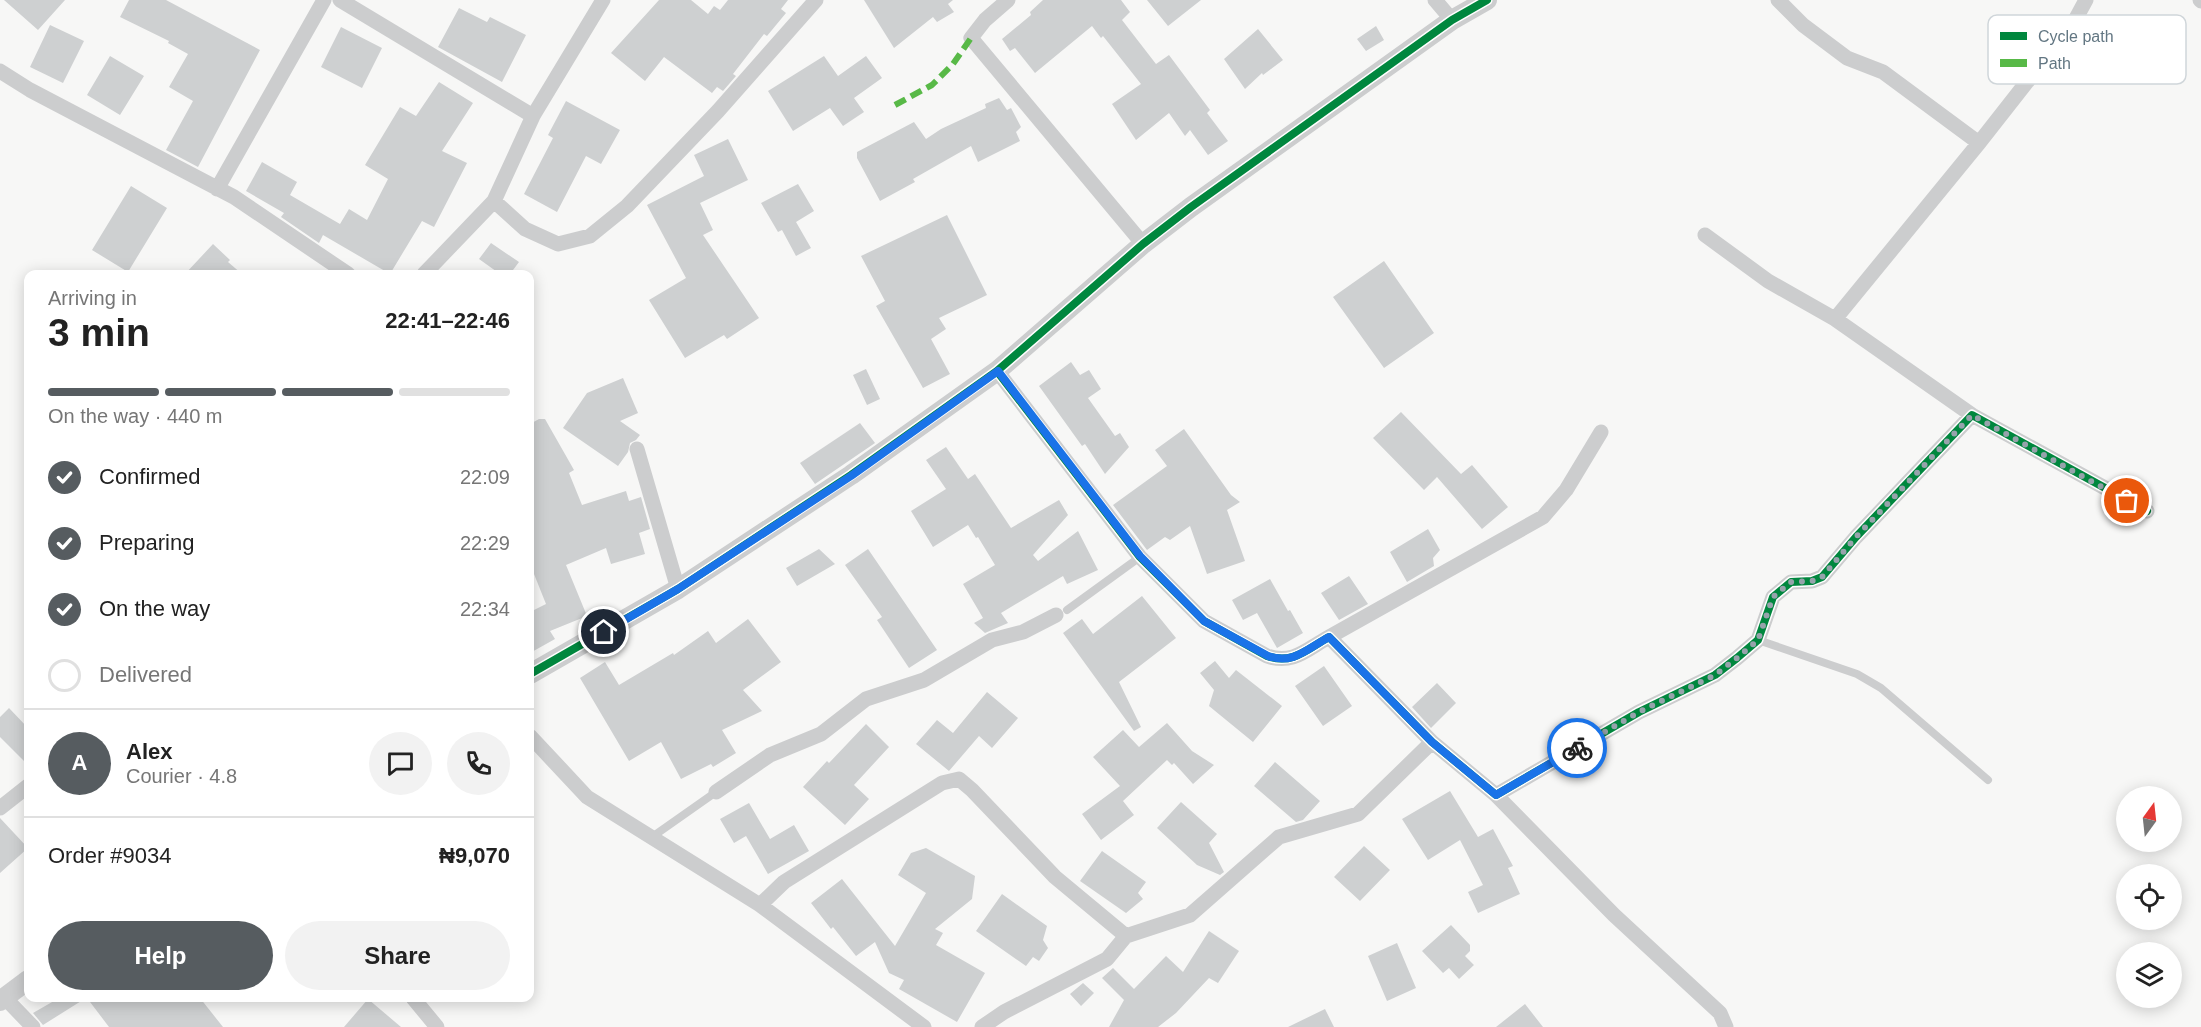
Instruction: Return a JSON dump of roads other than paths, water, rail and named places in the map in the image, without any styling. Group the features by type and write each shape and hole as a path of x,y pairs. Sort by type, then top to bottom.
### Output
{"street":[{"path":"217,189 324,0"},
{"path":"340,0 533,116"},
{"path":"428,270 494,201 533,116 603,0"},
{"path":"494,201 525,229 558,244 590,236 627,206 710,120 816,0"},
{"path":"1008,0 985,20 971,38 1143,244"},
{"path":"1435,0 1452,20"},
{"path":"534,672 678,589 851,476 998,371 1143,244 1191,207 1452,20 1487,0"},
{"path":"1778,0 1803,25 1848,58 1883,72 1979,143"},
{"path":"2078,15 2086,0"},
{"path":"0,71 30,90 234,197 342,270"},
{"path":"1835,320 2025,84"},
{"path":"1706,235 1768,281 1835,320 1972,415 2146,512"},
{"path":"998,371 1140,556 1204,621 1277,660 1288,660 1543,517 1566,490 1601,432"},
{"path":"1496,795 1639,712 1715,675 1758,640 1773,597 1791,582 1812,581 1822,577 1856,537 1972,415"},
{"path":"637,449 678,589"},
{"path":"716,792 770,755 821,734 866,699 924,680 992,640 1023,632 1061,613"},
{"path":"1329,637 1432,742 1496,795 1614,915 1720,1013 1726,1027"},
{"path":"534,740 587,797 760,905 924,1027"},
{"path":"982,1027 1004,1012 1107,959 1126,936 1190,915 1279,837 1358,814 1432,742"},
{"path":"760,905 784,882 942,783 959,779 1055,877 1126,936"},
{"path":"0,808 24,789"},
{"path":"24,983 3,1000 33,1027"},
{"path":"416,1002 437,1027"}],"lane":[{"path":"1061,613 1140,556"},
{"path":"1758,640 1857,674 1881,688 1988,780"},
{"path":"651,838 716,792"}]}
